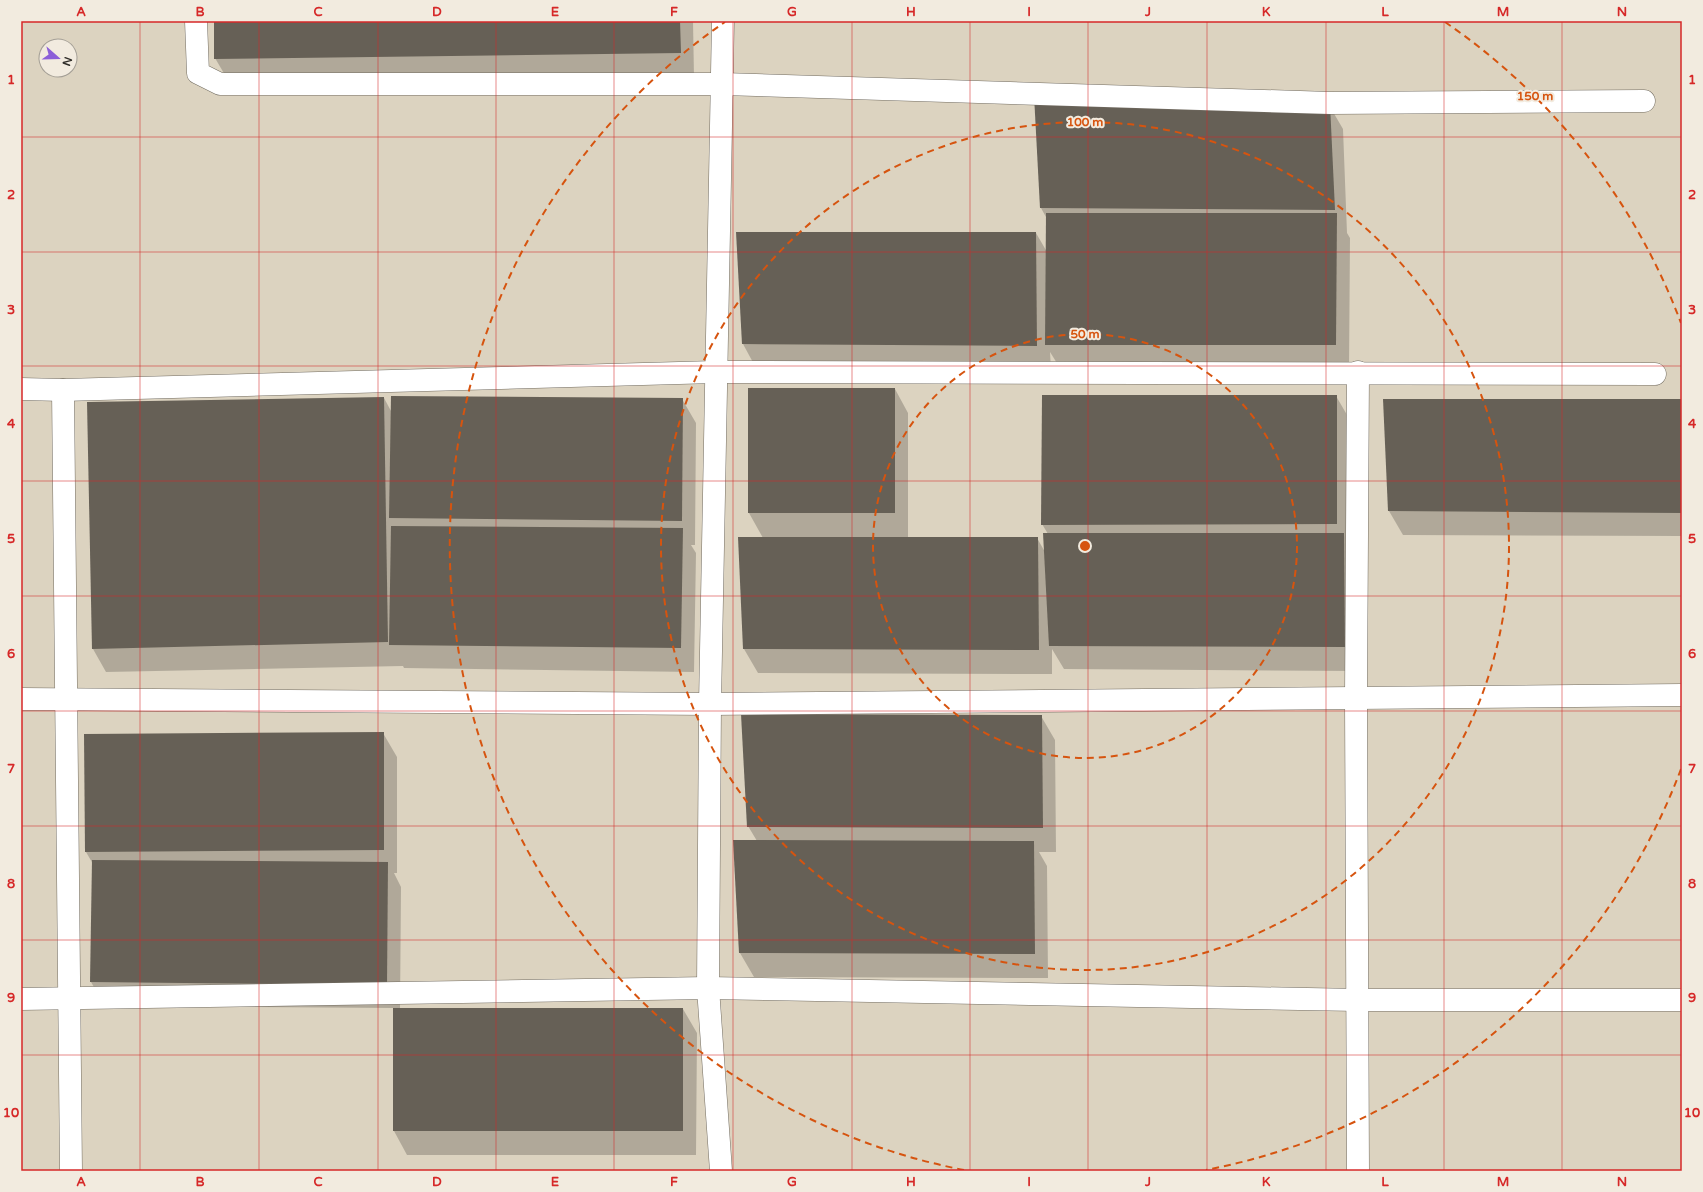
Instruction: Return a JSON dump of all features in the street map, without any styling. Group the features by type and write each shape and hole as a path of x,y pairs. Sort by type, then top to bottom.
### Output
{"street":[{"path":"196,21 198,73 220,84 723,84 1330,103 1644,100"},
{"path":"721,1171 708,988 710,704 715,372 723,84 723,21"},
{"path":"21,389 63,390 715,372 1358,372 1655,374"},
{"path":"1358,372 1356,698 1358,1171"},
{"path":"63,390 71,1171"},
{"path":"21,699 710,704 1682,695"},
{"path":"21,999 708,988 1358,1000 1682,1000"}],"shaded area":[{"path":"21,21 1682,21 1682,1171 21,1171"}],"building":[{"path":"214,21 680,21 681,53 214,59"},
{"path":"1034,95 1330,104 1335,210 1040,208"},
{"path":"1046,213 1337,213 1336,345 1045,345"},
{"path":"736,232 1036,232 1037,346 742,344"},
{"path":"748,388 895,388 895,513 748,513"},
{"path":"1042,395 1337,395 1337,524 1041,525"},
{"path":"391,396 683,398 682,521 389,518"},
{"path":"384,397 388,642 92,649 87,402"},
{"path":"1383,399 1682,399 1682,513 1388,511"},
{"path":"391,526 683,528 681,648 389,645"},
{"path":"1043,533 1344,533 1345,647 1049,646"},
{"path":"738,537 1038,537 1039,650 743,649"},
{"path":"741,714 1042,715 1043,828 747,827"},
{"path":"384,732 384,850 85,852 84,734"},
{"path":"733,840 1034,841 1035,954 739,953"},
{"path":"92,860 388,862 387,985 90,982"},
{"path":"393,1008 683,1008 683,1131 393,1131"}]}
